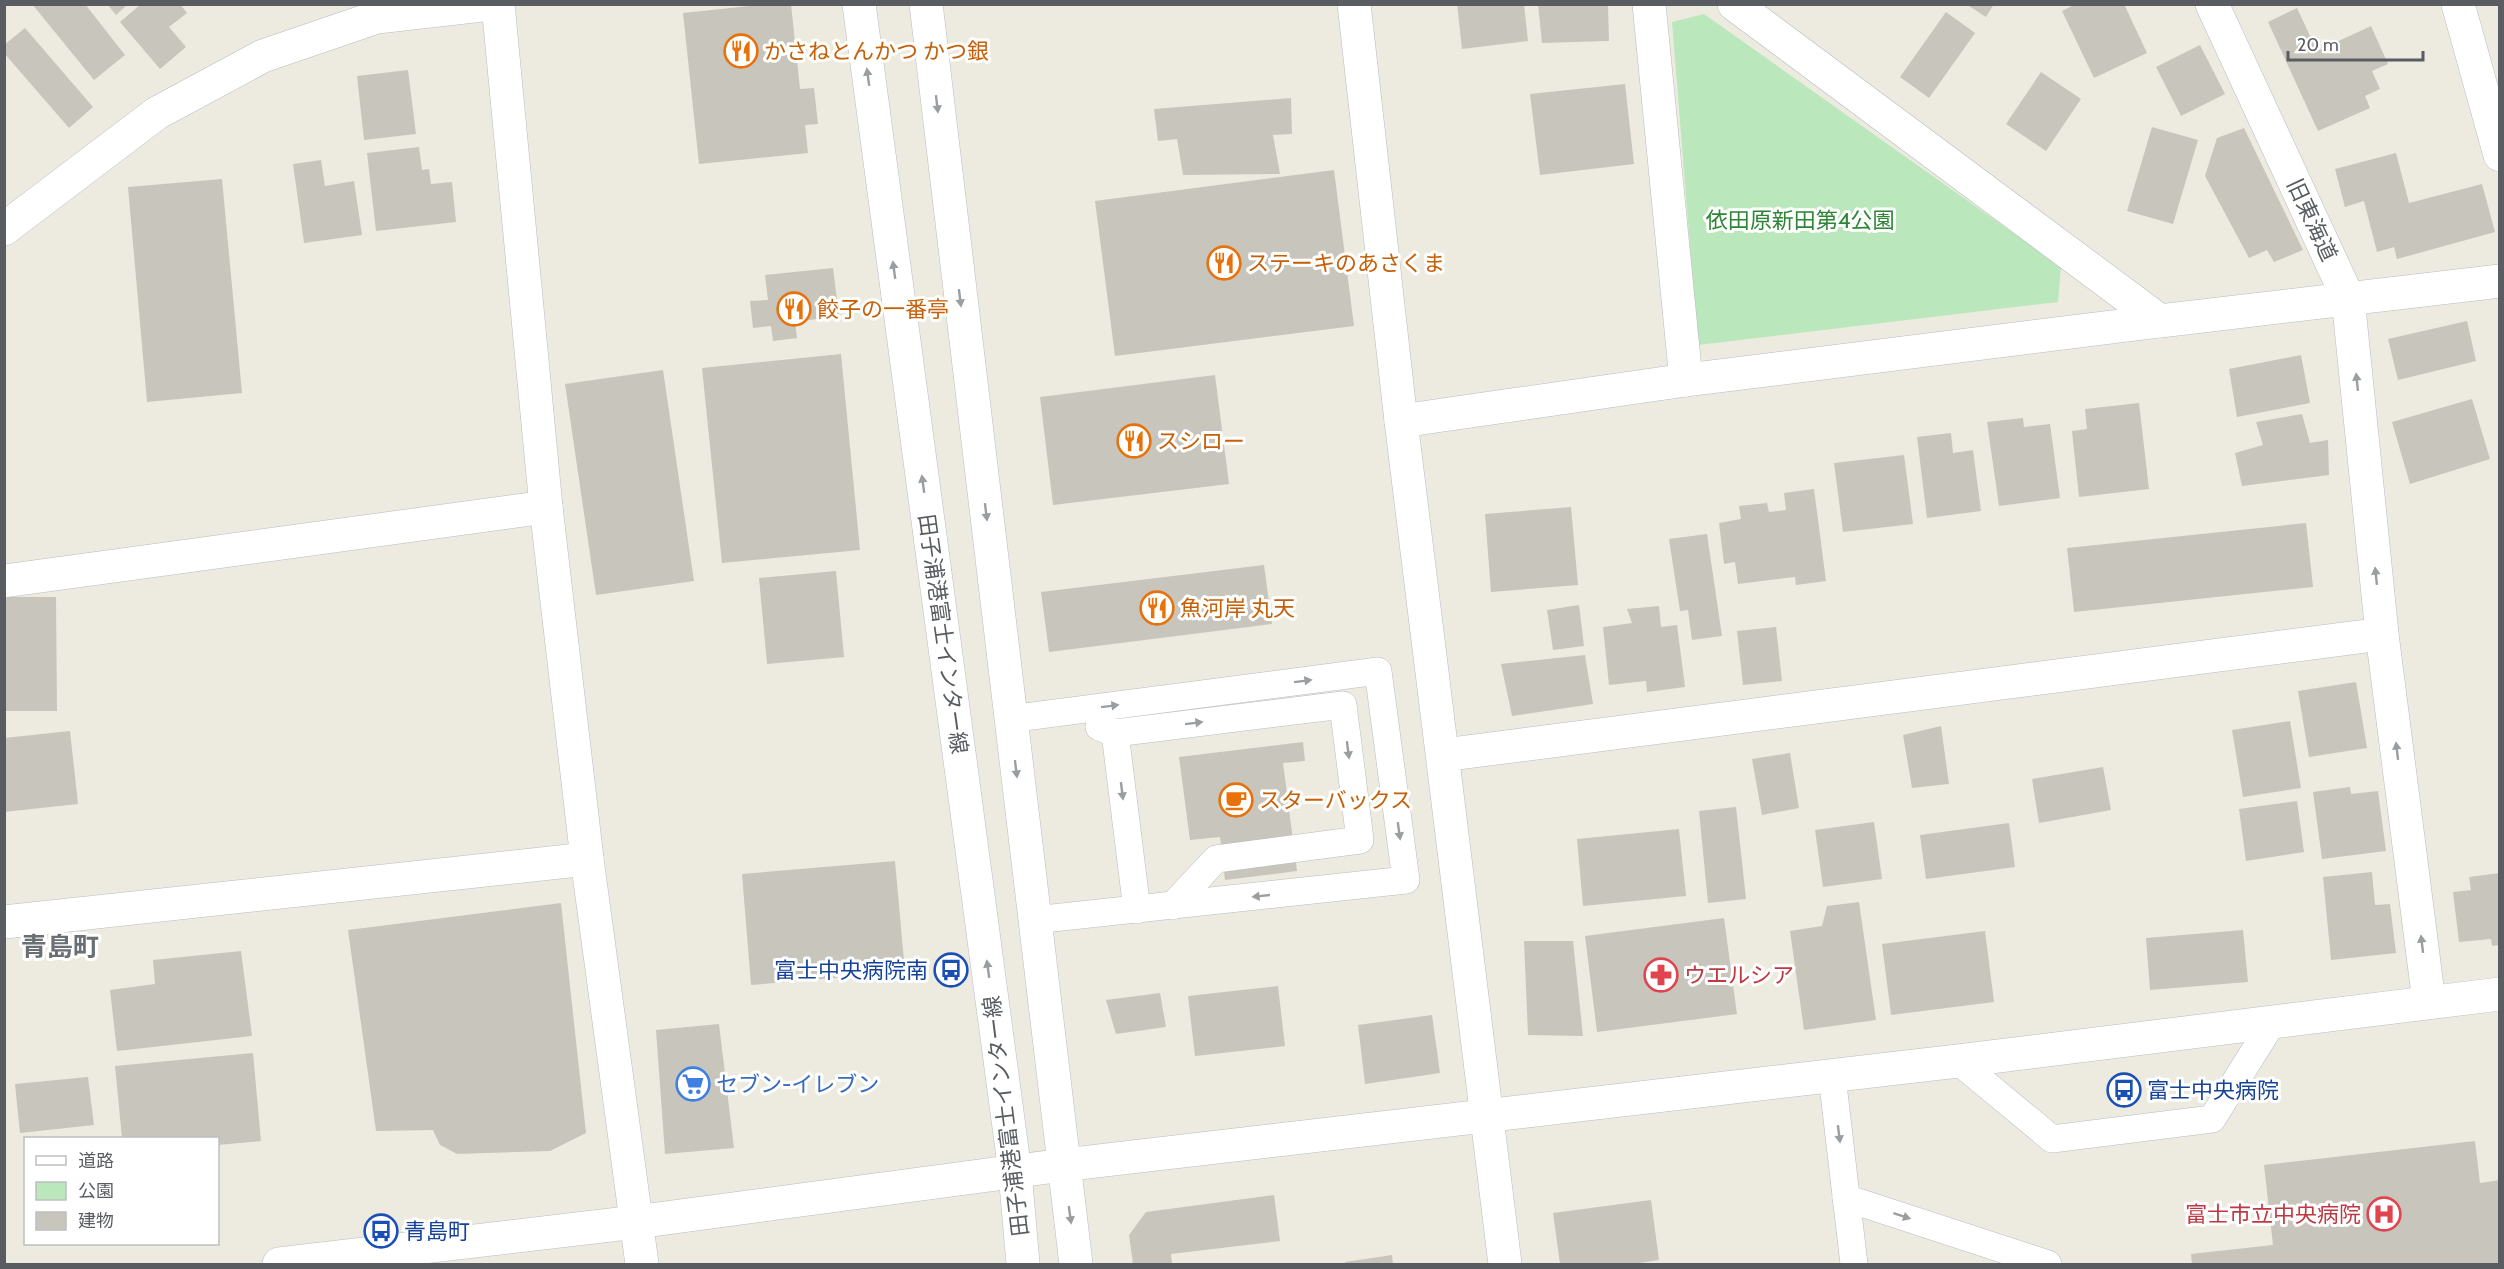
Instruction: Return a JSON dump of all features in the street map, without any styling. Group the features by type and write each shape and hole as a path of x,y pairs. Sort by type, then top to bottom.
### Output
{"street":[{"path":"4,229 157,113 263,56 377,17 491,4"},
{"path":"498,4 546,507 587,859 642,1264"},
{"name":"田子浦港富士インター線","path":"858,4 1015,1172 1023,1264"},
{"path":"926,4 1076,1264"},
{"path":"1354,4 1401,421 1505,1264"},
{"path":"1649,4 1686,380"},
{"path":"1734,4 2160,321"},
{"name":"旧東海道","path":"2212,4 2348,298 2382,634 2429,1002"},
{"path":"2458,4 2499,155"},
{"path":"1401,421 1686,380 2499,281"},
{"path":"4,581 546,507"},
{"path":"1443,755 2382,634"},
{"path":"4,922 587,859"},
{"path":"279,1264 636,1222 1063,1165 1958,1061 2499,994"}],"lane":[{"path":"1010,719 1378,671 1406,880 1034,920"},
{"path":"1055,713 1115,733 1343,705 1360,840 1216,859 1172,906"},
{"path":"1115,733 1137,910"},
{"path":"1958,1061 2052,1139 2212,1119 2271,1023"},
{"path":"1832,1076 1854,1264"},
{"path":"1846,1198 2048,1264"}],"green space":[{"name":"依田原新田第4公園","path":"1704,14 2061,267 2058,302 1698,345 1672,22"}],"building":[{"path":"32,4 85,4 125,55 94,80"},
{"path":"107,4 128,4 116,15"},
{"path":"141,4 180,4 187,13 169,27 186,47 160,69 120,22"},
{"name":"かさねとんかつ かつ銀","path":"768,4 791,4 800,89 814,88 818,124 805,125 808,153 699,164 683,13"},
{"path":"1457,4 1524,4 1528,41 1462,49"},
{"path":"1538,4 1608,4 1609,41 1542,43"},
{"path":"1966,4 1994,4 1986,17"},
{"path":"2076,4 2124,4 2147,53 2094,78 2062,11"},
{"path":"2297,8 2317,51 2371,26 2388,64 2372,71 2380,89 2365,96 2370,108 2318,131 2268,22"},
{"path":"1946,12 1975,33 1929,98 1900,77"},
{"path":"25,28 93,107 69,128 4,53 4,45"},
{"path":"2200,45 2225,94 2181,116 2156,67"},
{"path":"408,70 416,134 364,140 357,76"},
{"path":"2041,72 2081,99 2046,151 2006,124"},
{"path":"1625,84 1634,164 1540,175 1530,94"},
{"path":"1291,98 1292,134 1273,135 1280,174 1183,175 1177,139 1158,141 1154,109"},
{"path":"2152,127 2198,140 2173,224 2127,211"},
{"path":"2244,128 2303,250 2274,262 2267,250 2249,258 2205,176 2217,138"},
{"path":"419,147 422,170 429,169 431,184 452,182 456,222 376,231 367,153"},
{"path":"2396,153 2409,203 2482,184 2495,232 2397,259 2394,247 2377,252 2364,201 2345,207 2335,169"},
{"path":"321,160 325,186 354,181 362,235 304,243 293,164"},
{"name":"ステーキのあさくま","path":"1334,170 1354,326 1115,356 1095,201"},
{"path":"222,179 242,393 147,402 128,187"},
{"name":"餃子の一番亭","path":"833,268 839,316 795,322 797,338 773,341 771,326 753,328 750,301 768,300 765,275"},
{"path":"2467,321 2476,361 2398,380 2388,339"},
{"path":"841,354 860,550 722,563 702,368"},
{"path":"2301,355 2310,403 2237,417 2229,369"},
{"path":"663,370 694,581 596,595 565,384"},
{"name":"スシロー","path":"1215,375 1229,484 1053,505 1040,397"},
{"path":"2472,399 2490,459 2410,484 2392,422"},
{"path":"2139,403 2149,489 2079,497 2072,431 2087,429 2085,409"},
{"path":"2302,414 2310,443 2328,440 2329,475 2242,486 2235,453 2263,445 2256,422"},
{"path":"2023,418 2024,427 2050,424 2060,498 1999,506 1987,422"},
{"path":"1951,433 1953,453 1973,450 1981,511 1927,518 1917,437"},
{"path":"1904,455 1913,524 1843,532 1834,463"},
{"path":"1814,489 1826,581 1796,585 1795,577 1738,584 1735,562 1724,564 1719,523 1741,519 1739,506 1767,503 1769,512 1786,510 1784,493"},
{"path":"1571,507 1578,585 1491,592 1485,514"},
{"path":"2306,523 2313,587 2074,612 2067,548"},
{"path":"1707,534 1722,636 1692,640 1688,610 1680,611 1669,539"},
{"name":"魚河岸 丸天","path":"1264,565 1272,624 1049,652 1041,592"},
{"path":"836,571 844,657 767,664 759,578"},
{"path":"4,597 56,597 57,711 4,711"},
{"path":"1579,605 1584,646 1553,650 1547,610"},
{"path":"1659,606 1661,627 1677,625 1685,687 1647,692 1646,681 1609,685 1603,627 1632,623 1627,609"},
{"path":"1776,627 1782,681 1743,685 1737,631"},
{"path":"1585,655 1593,704 1512,716 1501,664"},
{"path":"2356,682 2367,748 2309,757 2298,691"},
{"path":"2290,721 2301,788 2243,797 2232,730"},
{"path":"1941,726 1949,784 1912,788 1903,735"},
{"path":"70,731 78,804 4,812 4,738"},
{"name":"スターバックス","path":"1303,742 1305,761 1283,763 1297,871 1225,880 1220,837 1190,840 1179,757"},
{"path":"1790,753 1799,808 1762,815 1752,759"},
{"path":"2103,767 2111,810 2039,823 2032,779"},
{"path":"2350,787 2351,794 2378,791 2386,851 2322,859 2313,792"},
{"path":"2297,801 2304,852 2246,861 2239,809"},
{"path":"1736,807 1746,899 1708,903 1699,811"},
{"path":"1874,822 1882,879 1823,887 1815,830"},
{"path":"2009,823 2015,867 1926,879 1920,835"},
{"path":"1679,829 1686,896 1583,906 1577,839"},
{"path":"895,861 905,972 751,985 742,874"},
{"path":"2372,872 2375,905 2390,904 2396,953 2331,960 2323,877"},
{"path":"2500,873 2500,945 2492,946 2491,939 2459,942 2453,892 2471,890 2469,877"},
{"path":"1859,902 1876,1020 1804,1030 1790,931 1822,926 1827,906"},
{"path":"561,903 586,1133 550,1151 457,1154 440,1145 433,1130 376,1131 348,930"},
{"name":"ウエルシア","path":"1724,918 1737,1014 1597,1032 1585,936"},
{"path":"2243,930 2248,982 2150,990 2146,938"},
{"path":"1985,931 1994,1002 1891,1015 1882,944"},
{"path":"1524,941 1573,941 1583,1036 1528,1035"},
{"path":"241,951 252,1036 117,1051 110,990 155,984 153,960"},
{"path":"1278,986 1285,1046 1195,1056 1188,996"},
{"path":"1160,993 1166,1027 1116,1034 1106,1000"},
{"path":"1432,1015 1440,1073 1365,1084 1358,1025"},
{"path":"719,1024 734,1148 665,1154 656,1030"},
{"path":"253,1053 261,1141 219,1145 219,1137 122,1137 115,1066"},
{"path":"88,1077 94,1125 20,1133 15,1084"},
{"name":"富士市立中央病院","path":"2475,1141 2480,1183 2500,1180 2500,1264 2192,1264 2191,1254 2273,1245 2264,1165"},
{"path":"1274,1195 1280,1241 1171,1254 1172,1264 1133,1264 1129,1235 1146,1212"},
{"path":"1651,1200 1659,1260 1633,1264 1560,1264 1553,1213"},
{"path":"1392,1255 1393,1264 1345,1264 1345,1262"}],"place":[{"name":"かさねとんかつ かつ銀","path":"741,51"},
{"name":"ステーキのあさくま","path":"1224,263"},
{"name":"餃子の一番亭","path":"794,309"},
{"name":"スシロー","path":"1134,441"},
{"name":"魚河岸 丸天","path":"1157,608"},
{"name":"スターバックス","path":"1236,800"},
{"name":"富士中央病院南","path":"951,970"},
{"name":"ウエルシア","path":"1661,975"},
{"name":"セブン-イレブン","path":"693,1084"},
{"name":"富士中央病院","path":"2124,1090"},
{"name":"富士市立中央病院","path":"2384,1214"},
{"name":"青島町","path":"381,1231"}],"district":[{"name":"青島町","path":"60,947"}]}
